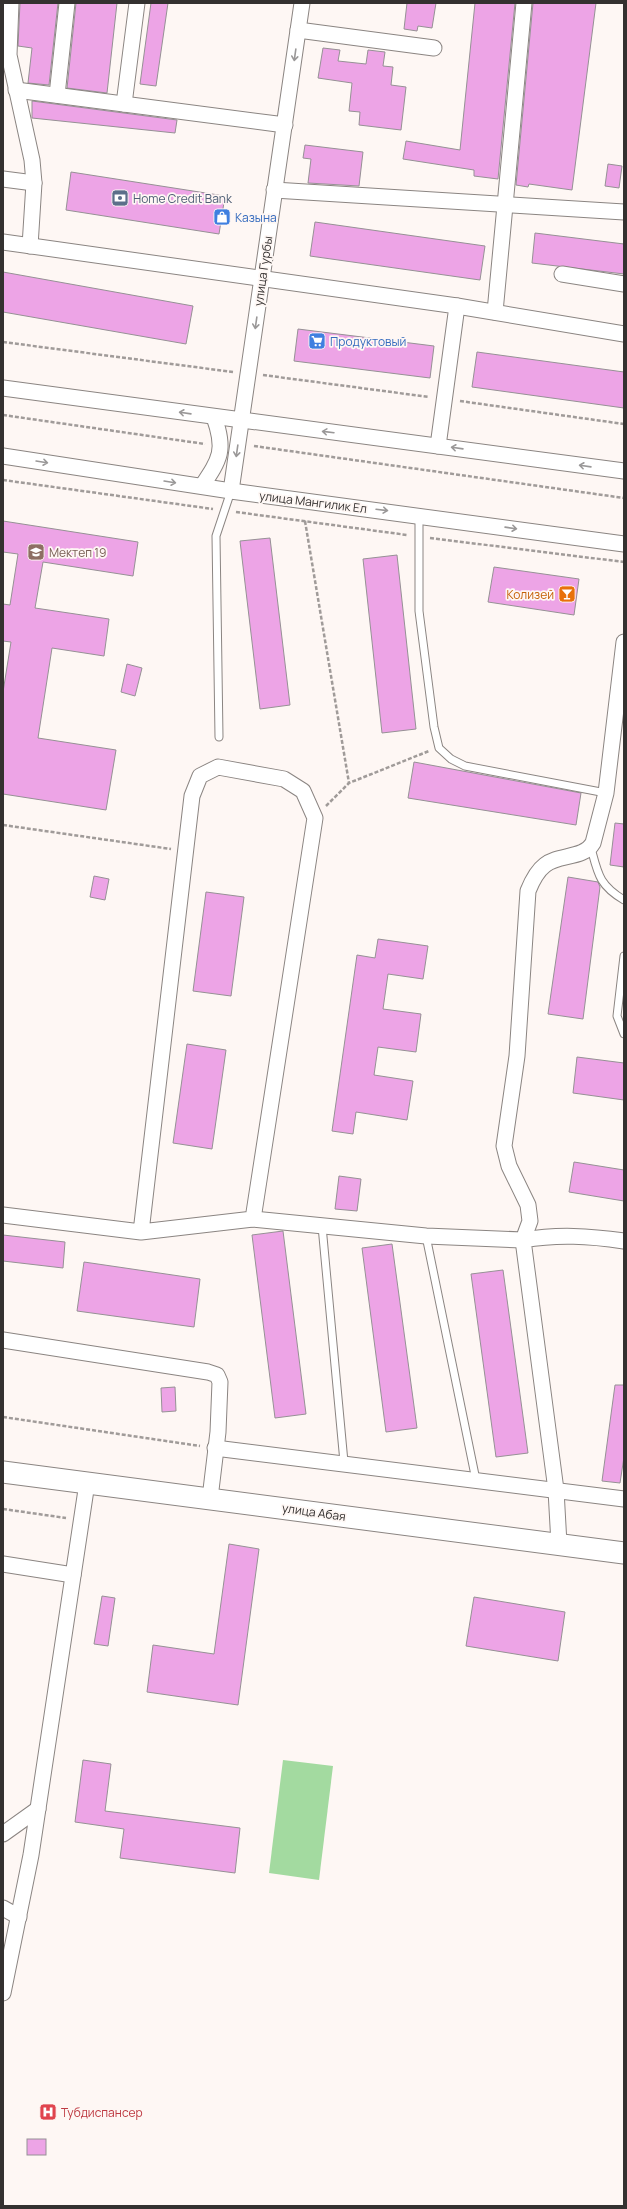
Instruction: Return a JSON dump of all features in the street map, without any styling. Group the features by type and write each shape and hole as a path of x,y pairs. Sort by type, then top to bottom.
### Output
{"street":[{"path":"11,3 5,41 32,160 34,183 30,246"},
{"path":"57,95 67,3"},
{"path":"124,104 137,3"},
{"name":"улица Гурбы","path":"232,491 302,3"},
{"path":"495,312 507,205 524,3"},
{"path":"298,30 434,48"},
{"path":"16,90 284,125"},
{"path":"3,178 34,183"},
{"path":"274,190 624,212"},
{"path":"3,242 457,306 624,334"},
{"path":"562,274 624,284"},
{"path":"438,446 457,306"},
{"path":"3,388 624,471"},
{"path":"202,486 220,458 222,446 214,417"},
{"name":"улица Мангилик Ел","path":"3,456 232,491 419,515 624,544"},
{"path":"559,1544 556,1490 523,1240 530,1221 528,1205 509,1166 504,1146 517,1056 528,891 534,877 546,864 591,848 606,793 620,708 623,648"},
{"path":"141,1232 192,796 200,776 218,767 284,779 303,791 315,818 253,1219"},
{"path":"3,1215 141,1232 253,1219 426,1236 523,1240 546,1236 582,1235 624,1241"},
{"path":"3,1340 208,1372 217,1375 220,1382 218,1432 214,1448 210,1498"},
{"path":"214,1448 344,1462 624,1499"},
{"name":"улица Абая","path":"3,1472 624,1553"},
{"path":"4,1988 38,1809 87,1483"},
{"path":"3,1564 73,1575"},
{"path":"3,1834 38,1809"},
{"path":"3,1908 18,1918"}],"lane":[{"path":"220,737 216,536 232,491"},
{"path":"419,515 419,611 434,727 439,748 450,759 465,766 606,793"},
{"path":"591,848 599,879 614,894 624,900"},
{"path":"624,956 617,1016 624,1034"},
{"path":"322,1226 344,1462"},
{"path":"426,1236 476,1480"}],"path":[{"path":"3,342 444,399 624,424"},
{"path":"3,415 222,446"},
{"path":"238,444 624,498"},
{"path":"3,480 224,511 624,562"},
{"path":"305,521 349,783"},
{"path":"315,818 349,783 439,748"},
{"path":"3,825 185,851"},
{"path":"3,1416 214,1448"},
{"path":"3,1509 82,1520"}],"green space":[{"path":"283,1760 333,1766 319,1880 269,1873"}],"building":[{"path":"20,3 58,3 49,85 28,83 32,48 18,46"},
{"path":"76,3 117,3 107,93 67,88"},
{"path":"151,3 168,3 156,86 140,84"},
{"path":"407,3 436,3 432,28 418,26 417,31 404,29"},
{"path":"475,3 515,3 498,179 474,176 474,170 403,159 406,141 460,150"},
{"path":"533,3 596,3 572,190 529,184 528,187 516,185"},
{"path":"323,48 340,50 338,61 366,64 368,50 385,52 383,66 393,67 391,85 406,87 401,130 359,125 360,112 349,111 352,83 318,78"},
{"path":"32,101 177,120 175,133 32,118"},
{"path":"305,145 363,152 359,186 308,183 311,159 303,158"},
{"path":"608,164 622,166 619,188 605,186"},
{"path":"71,172 225,196 219,234 66,210"},
{"path":"315,222 485,246 480,280 310,256"},
{"path":"535,233 624,244 624,274 532,263"},
{"path":"3,272 193,306 186,344 3,312"},
{"path":"298,329 434,346 430,378 294,361"},
{"path":"477,352 624,372 624,408 472,387"},
{"path":"3,521 138,542 133,576 43,562 35,608 109,619 104,656 52,648 38,738 116,750 106,810 3,794 3,692 11,642 3,641 3,604 10,605 18,554 3,552"},
{"path":"270,538 290,705 260,709 240,541"},
{"path":"397,555 416,729 382,733 363,559"},
{"path":"494,567 579,579 574,615 488,602"},
{"path":"127,664 142,668 135,696 121,692"},
{"path":"414,762 581,793 576,825 408,798"},
{"path":"615,823 624,824 624,867 610,865"},
{"path":"94,876 109,879 105,900 90,897"},
{"path":"568,877 598,882 600,887 583,1019 548,1014"},
{"path":"206,892 244,897 231,996 193,991"},
{"path":"378,939 428,946 423,979 388,974 383,1009 421,1014 416,1052 378,1047 374,1075 413,1081 407,1120 356,1112 353,1134 332,1131 357,955 375,958"},
{"path":"187,1044 226,1050 212,1149 173,1143"},
{"path":"577,1057 624,1063 624,1100 573,1093"},
{"path":"574,1162 624,1170 624,1201 569,1192"},
{"path":"339,1176 361,1179 357,1211 335,1209"},
{"path":"283,1231 306,1414 275,1418 252,1235"},
{"path":"3,1235 65,1242 63,1268 3,1261"},
{"path":"392,1244 417,1428 386,1432 362,1248"},
{"path":"84,1262 200,1279 194,1327 77,1311"},
{"path":"503,1270 528,1453 496,1457 471,1274"},
{"path":"615,1385 624,1385 624,1457 620,1483 602,1481"},
{"path":"175,1387 176,1411 162,1412 161,1388"},
{"path":"229,1544 259,1549 238,1705 147,1692 153,1645 214,1654"},
{"path":"102,1596 115,1598 108,1646 94,1644"},
{"path":"474,1597 565,1612 558,1661 466,1646"},
{"path":"83,1760 111,1764 105,1811 240,1828 235,1873 120,1858 124,1829 75,1822"},
{"path":"27,2139 46,2139 46,2155 27,2155"}],"place":[{"name":"Home Credit Bank","path":"120,198"},
{"name":"Казына","path":"222,217"},
{"name":"Продуктовый","path":"317,341"},
{"name":"Мектеп 19","path":"36,552"},
{"name":"Колизей","path":"567,594"},
{"name":"Тубдиспансер","path":"48,2112"}]}
